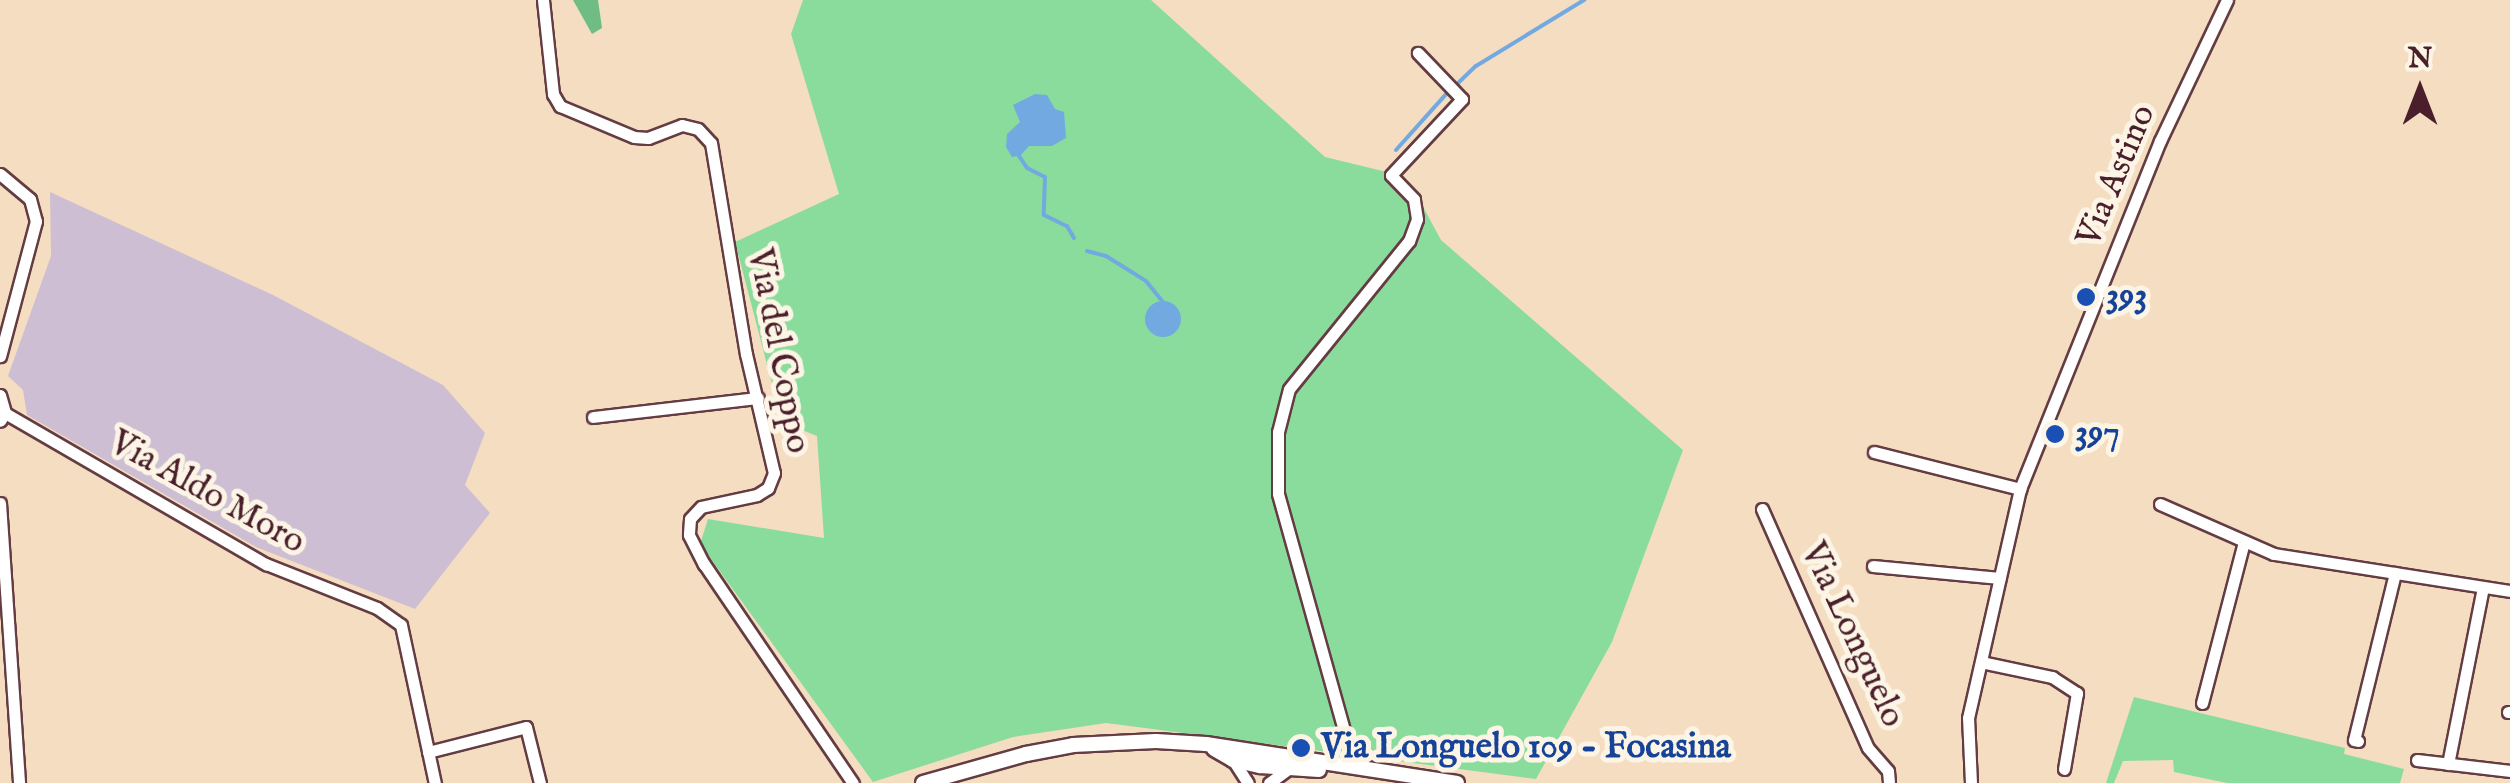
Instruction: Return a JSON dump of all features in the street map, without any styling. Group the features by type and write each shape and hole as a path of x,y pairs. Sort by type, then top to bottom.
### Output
{"street":[{"name":"Via del Coppo","path":"544,0 553,94 560,106 634,137 648,138 682,125 698,129 710,139 740,316 772,456 772,481 757,495 702,506 690,519 689,535 704,564 853,783"},
{"name":"Via Astino","path":"1970,783 1968,718 2020,490 2152,159 2227,0"},
{"path":"1354,766 1278,493 1278,432 1289,389 1408,240 1416,219 1414,198 1390,175 1462,99 1418,54"},
{"path":"0,174 30,199 36,221 0,356"},
{"path":"0,395 3,417"},
{"path":"593,417 758,398"},
{"name":"Via Aldo Moro","path":"3,417 266,564 377,608 401,625 435,783"},
{"path":"1874,452 2020,490"},
{"path":"0,503 19,783"},
{"path":"2160,504 2274,554 2510,591"},
{"name":"Via Longuelo","path":"1762,510 1868,748 1888,771 1888,783"},
{"path":"2202,703 2244,542"},
{"path":"1873,566 1999,578"},
{"path":"2356,740 2395,574"},
{"path":"2448,764 2483,588"},
{"path":"1982,662 2052,676 2077,693 2064,769"},
{"path":"428,752 526,727 540,783"},
{"path":"1206,744 1232,760 1284,770 1394,772"},
{"path":"926,782 992,760 1073,746 1206,744 1457,783"},
{"path":"1232,760 1248,783"},
{"path":"2417,760 2510,771"},
{"path":"1270,783 1284,770 1324,763"}],"shaded area":[{"path":"50,192 273,295 443,385 485,433 465,485 490,513 415,609 256,547 27,415 23,390 8,376 51,256"}],"green space":[{"path":"573,0 598,0 602,28 592,34"},
{"path":"803,0 1151,0 1325,157 1395,174 1415,192 1441,240 1683,450 1612,642 1536,779 1106,723 1013,737 873,782 700,544 708,519 824,538 817,436 782,422 735,242 839,194 791,34"},
{"path":"2134,697 2345,748 2344,754 2404,769 2400,783 2227,783 2174,772 2173,760 2123,761 2114,783 2106,783"}],"water":[{"path":"1035,94 1047,95 1055,109 1064,112 1066,138 1052,146 1029,146 1021,155 1012,157 1006,147 1007,134 1020,122 1013,105"},
{"path":"1163,301 1176,306 1181,319 1176,332 1163,337 1150,332 1145,319 1150,306"}],"waterway":[{"path":"1455,86 1476,66 1584,0"},
{"path":"1396,150 1448,92"},
{"path":"1019,156 1027,168 1045,177 1044,215 1067,226 1074,238"},
{"path":"1087,251 1106,256 1146,281 1163,302"}],"place":[{"name":"393","path":"2086,297"},
{"name":"397","path":"2055,434"},
{"name":"Via Longuelo 109 - Focasina","path":"1301,748"}]}
